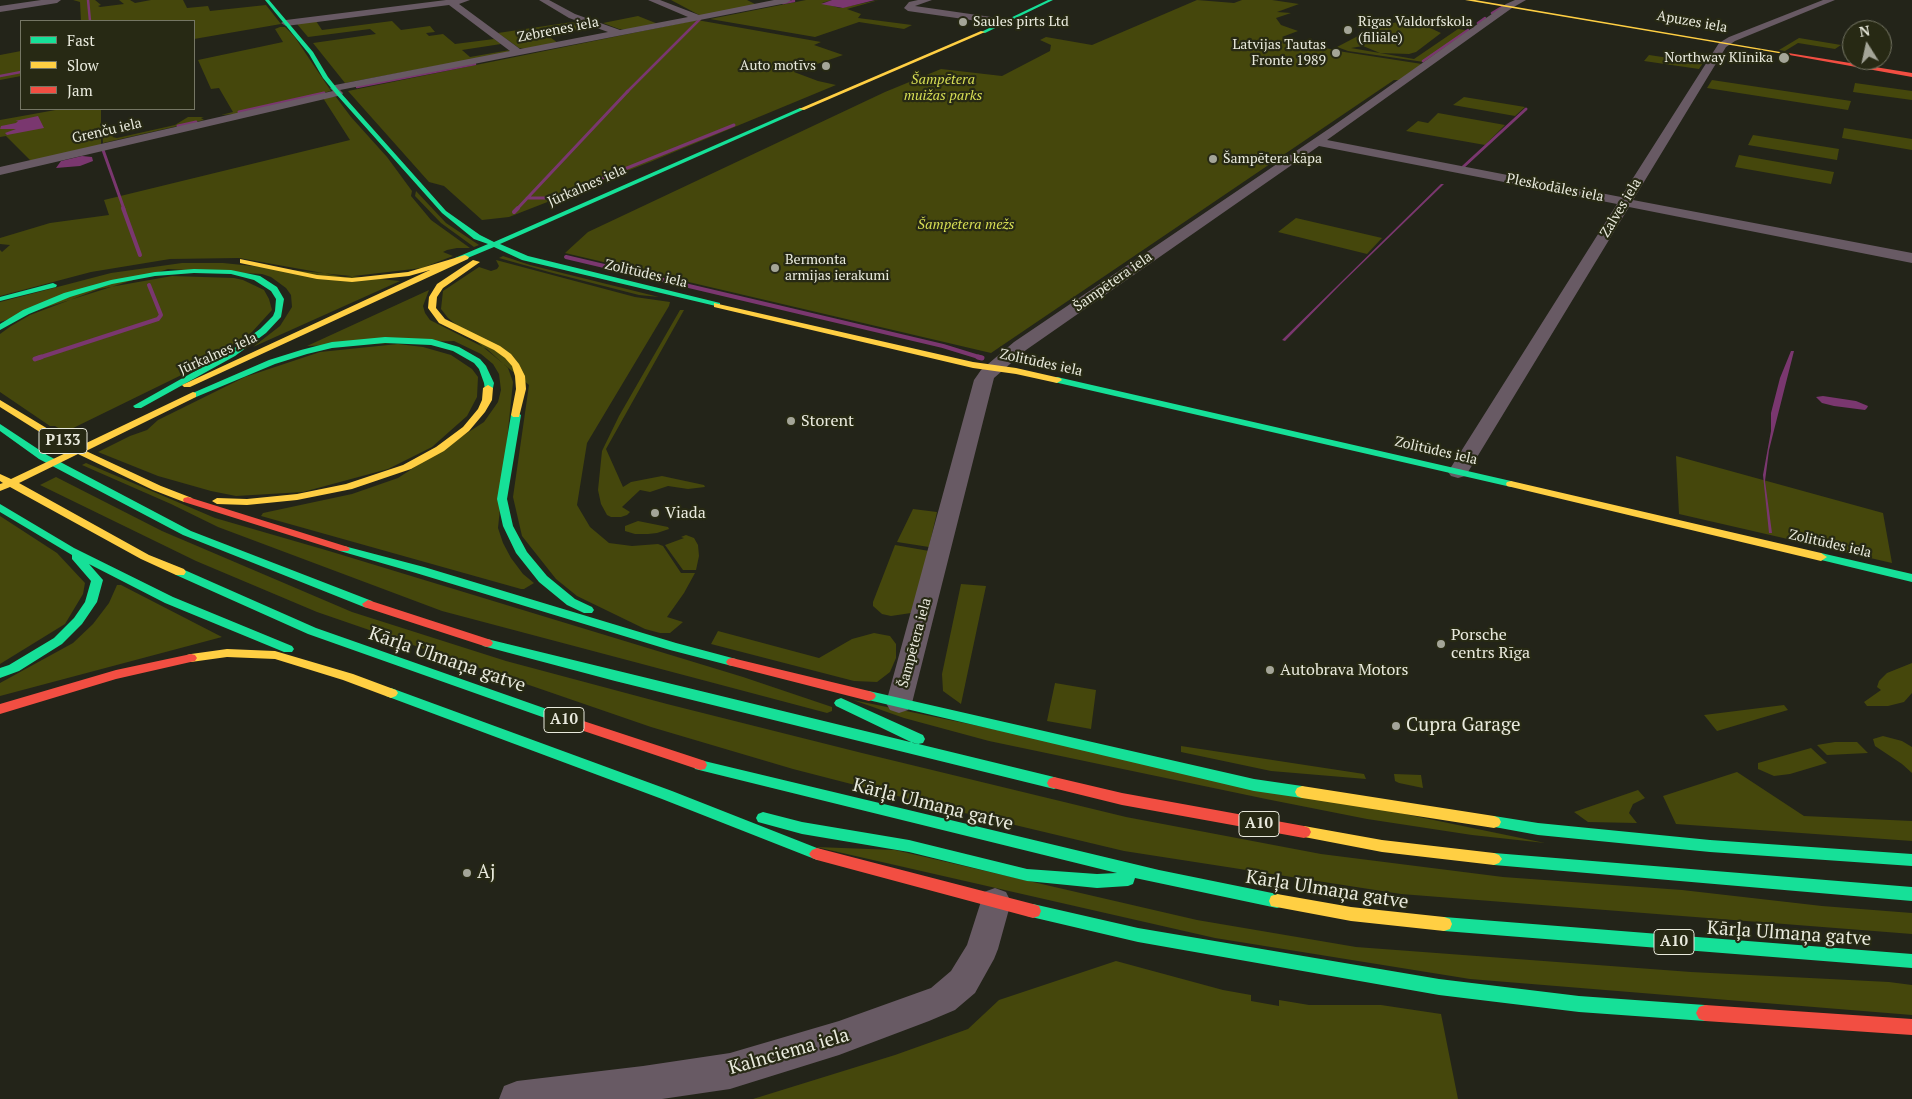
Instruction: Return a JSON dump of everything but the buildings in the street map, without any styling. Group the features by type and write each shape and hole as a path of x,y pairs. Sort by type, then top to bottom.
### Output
{"main road":[{"name":"Zolitūdes iela","path":"267,0 311,53 326,78 336,90 444,212 477,237 508,252 546,265 684,298 993,368 1016,371 1912,578"},
{"name":"Jūrkalnes iela","path":"138,406 197,381 515,234 1005,22 1051,0"},
{"name":"Jūrkalnes iela","path":"193,395 476,262 778,127 974,43 1065,0"},
{"name":"Apuzes iela","path":"1467,0 1912,75"},
{"path":"106,271 163,262 216,260 260,264 325,278 366,280 416,272 464,257"},
{"path":"476,262 440,286 433,297 432,308 442,321 503,352 516,366 520,376 521,389 503,486 504,514 511,533 532,567 556,591 571,602 641,637"},
{"path":"0,327 26,312 74,293 112,282 155,274 194,271 231,272 257,278 274,289 280,299 279,311 277,317 263,331 232,354 124,412"},
{"path":"0,299 67,280"},
{"path":"157,488 203,499 247,502 297,498 369,481 423,459 454,440 482,410 487,400 490,383 488,375 477,361 456,350 432,342 384,340 332,345 304,352 272,362 193,395"},
{"name":"P133","path":"0,488 193,395"},
{"path":"0,403 70,447 157,488 242,519 753,669 1254,785 1538,829 1710,846 1912,860"},
{"name":"Kārļa Ulmaņa gatve","path":"0,427 43,457 187,533 385,610 491,644 964,762 1122,799 1382,846 1502,860 1912,894"},
{"name":"P133","path":"24,459 76,435"},
{"name":"Kārļa Ulmaņa gatve","path":"0,477 145,557 312,631 604,734 708,768 1160,877 1240,895 1351,914 1466,926 1912,961"},
{"path":"0,507 70,550 169,600 278,645 348,677"},
{"path":"0,674 14,668 58,641 78,621 91,602 97,580 70,550"},
{"path":"0,710 116,675 188,658 227,653 275,655 348,677 667,795 810,852 995,902 1138,935 1439,987 1580,1004 1912,1027"},
{"path":"753,669 862,712 964,762"},
{"path":"667,795 802,828 909,846 1027,875 1097,881 1160,877"}],"street":[{"path":"0,9 57,0"},
{"path":"286,23 466,0"},
{"path":"543,0 572,16 618,32"},
{"path":"652,0 697,17"},
{"name":"Zebrenes iela","path":"336,90 618,32 787,0"},
{"path":"928,0 912,4 908,8 1005,22"},
{"name":"Šampētera iela","path":"899,703 984,380 993,368 1052,324 1509,6 1522,0"},
{"path":"1724,43 1830,0"},
{"path":"451,2 518,52"},
{"name":"Zalves iela","path":"1458,472 1724,43"},
{"name":"Grenču iela","path":"0,171 336,90"},
{"name":"Pleskodāles iela","path":"1316,142 1912,258"},
{"name":"Kalnciema iela","path":"517,1099 643,1084 730,1070 839,1038 917,1010 943,999 963,982 982,949 995,902"}],"green space":[{"path":"73,0 95,0 101,5 98,6 100,7 124,4 119,0 130,0 135,3 151,0 183,0 187,8 208,6 210,11 266,5 281,24 195,39 195,20 81,20 80,2"},
{"path":"671,0 747,0 757,5 701,16"},
{"path":"806,0 832,0 822,3 840,8 879,0 847,9 861,14 858,18 912,25 904,29 859,22 815,37 710,19"},
{"name":"Šampētera mežs","path":"1197,0 1234,3 1242,0 1272,0 1299,4 1277,12 1291,13 1276,18 1281,25 1298,31 1282,37 1338,51 1422,64 1399,80 1394,80 991,353 565,253 588,232 885,92 941,69 1002,76 1050,51 1051,45 1040,40 1046,37 1092,45"},
{"path":"638,16 658,24 626,30 603,23"},
{"path":"697,20 821,42 814,45 843,55 794,72 818,81 836,85 650,162 509,217 482,220 444,186 429,182 348,91"},
{"path":"316,21 322,30 392,21 401,30 430,26 435,32 426,33 429,36 443,34 455,44 494,39 501,44 462,50 470,57 510,50 506,53 345,83 313,43 376,34 370,29 308,37 297,24"},
{"path":"572,22 588,28 547,35 558,43 526,49 519,48 498,33"},
{"path":"1398,22 1404,23 1402,25 1428,27 1441,33 1416,52 1409,54 1380,53 1363,46 1351,48 1414,59 1458,29 1471,31 1424,62 1348,51 1337,47 1377,26"},
{"path":"285,27 294,36 331,91 236,114 221,115 233,112 219,88 211,89 198,60 283,42 275,29"},
{"path":"1799,38 1841,45 1835,49 1798,43 1785,51 1779,50"},
{"path":"20,51 20,76 0,80 0,55"},
{"path":"1649,55 1703,63 1699,69 1644,61"},
{"path":"1712,80 1851,101 1848,110 1707,88"},
{"path":"1855,83 1912,91 1912,100 1853,92"},
{"path":"329,96 336,97 351,117 387,157 412,191 411,196 431,220 470,248 447,250 443,252 453,256 422,268 345,277 239,258 170,259 91,272 0,296 0,250 2,252 10,245 0,244 0,238 50,223 109,215 104,200 350,140 323,98"},
{"path":"1464,97 1525,107 1515,116 1453,105"},
{"path":"55,110 101,110 101,146 32,162 6,136 0,137 0,120"},
{"path":"1438,113 1505,125 1485,145 1406,131 1418,121 1428,123"},
{"path":"188,117 204,117 201,118 204,120 103,143 102,129 104,129 105,134 115,135 112,137 117,138 175,125"},
{"path":"1844,128 1912,139 1912,150 1842,138"},
{"path":"1753,135 1839,149 1837,160 1748,145"},
{"path":"1739,155 1834,172 1831,184 1735,167"},
{"path":"416,191 446,223 479,245 474,247 441,223 415,196"},
{"path":"1296,218 1382,238 1367,254 1278,232"},
{"path":"503,256 530,265 659,297 639,295 499,258"},
{"path":"496,260 635,297 670,302 587,443 577,505 590,527 609,543 632,546 658,544 663,546 681,573 695,573 667,617 683,622 670,633 660,633 645,629 577,596 556,579 522,536 513,497 529,385 448,318 441,309 443,291 479,267 491,271 497,269 499,266"},
{"path":"182,263 223,263 400,281 253,347 280,326 292,307 291,295 286,288 271,277 262,274 168,269 0,322 0,302 111,273"},
{"path":"172,276 243,280 264,290 272,310 252,332 204,364 65,432 55,426 50,426 0,392 0,334 11,326 30,315 99,289"},
{"path":"429,290 423,306 430,320 487,349 508,368 513,382 498,528 511,558 523,574 534,583 524,589 261,516 263,513 352,494 398,478 484,422 498,402 501,390 499,374 493,364 481,354 454,341 307,346"},
{"path":"680,310 684,310 606,449 623,487 631,482 662,476 704,485 705,487 688,489 668,486 650,492 640,490 622,507 630,512 627,515 611,517 607,515 601,504 598,490 602,451 619,416"},
{"path":"398,344 423,347 451,355 472,369 478,377 477,397 467,416 432,447 388,469 303,492 236,496 158,476 98,452 147,430 158,420 245,377 320,352"},
{"path":"1676,456 1883,513 1892,563 1679,514"},
{"path":"86,463 215,518 743,677 832,707 832,711 827,713 442,611 218,527 82,465"},
{"path":"56,477 162,531 352,612 506,661 862,753 1126,817 1321,854 1503,877 1682,890 1822,906 1912,913 1912,934 1401,894 1124,851 952,810 793,769 651,727 317,612 196,561 40,485"},
{"path":"913,509 937,512 929,547 897,542"},
{"path":"0,516 57,553 85,583 83,594 65,624 0,664"},
{"path":"638,521 668,527 669,529 648,534 635,534 625,531 625,526"},
{"path":"686,535 694,538 698,545 699,556 696,570 683,570 665,545 684,538 681,537"},
{"path":"895,545 929,551 911,613 891,616 882,614 873,606 873,602"},
{"path":"961,584 986,586 961,704 943,691 942,674"},
{"path":"117,585 121,585 222,637 0,696 0,683 73,643 93,624 109,603"},
{"path":"718,631 819,658 852,639 874,633 890,636 896,644 896,658 890,672 877,682 854,681 711,644"},
{"path":"1912,663 1912,693 1904,702 1888,706 1867,706 1864,702 1881,690 1877,687 1879,681 1887,673"},
{"path":"1055,683 1096,690 1091,729 1047,721"},
{"path":"853,700 1545,843 1472,835 1367,819 1266,799 989,741 904,718"},
{"path":"1784,705 1788,710 1717,731 1704,715"},
{"path":"1883,736 1902,741 1912,747 1912,773 1875,746 1873,739"},
{"path":"1835,742 1857,742 1868,753 1827,755 1817,745"},
{"path":"1181,746 1364,774 1366,779 1271,771 1181,752"},
{"path":"1811,748 1827,763 1790,774 1774,776 1758,769 1758,763"},
{"path":"1737,772 1804,816 1912,821 1912,841 1676,824 1663,796"},
{"path":"1394,774 1421,775 1423,788 1399,783 1395,781"},
{"path":"1638,790 1645,798 1633,804 1629,813 1637,823 1588,822 1574,812"},
{"path":"816,847 895,850 1197,920 1356,947 1691,972 1889,982 1912,985 1912,1015 1470,979 1215,938"},
{"path":"1116,961 1223,990 1251,995 1251,1001 1279,1006 1279,1000 1309,1005 1381,1005 1441,1014 1458,1099 753,1099 895,1055 968,1029 999,1000"}],"shaded area":[{"path":"832,0 875,0 843,8 821,4"},
{"path":"38,116 44,128 7,135 5,133 16,129 0,129 1,126 18,121 15,121"},
{"path":"82,156 92,157 93,161 80,166 56,168 61,161"},
{"path":"1441,184 1444,184 1285,341 1282,340"},
{"path":"1791,351 1794,351 1769,450 1765,481 1772,533 1769,533 1763,475 1771,431 1771,413 1780,378"},
{"path":"1823,396 1856,401 1868,406 1865,410 1834,406 1822,403 1816,397"}],"waterway":[{"path":"88,0 90,20"},
{"path":"783,3 794,1"},
{"path":"1492,13 1502,7"},
{"path":"1478,23 1485,18"},
{"path":"628,91 700,19"},
{"path":"1423,61 1468,30"},
{"path":"357,87 475,64"},
{"path":"0,76 20,72"},
{"path":"527,198 628,91"},
{"path":"239,112 324,93"},
{"path":"1463,167 1526,109"},
{"path":"178,126 196,122"},
{"path":"527,198 546,198 560,195 734,125"},
{"path":"103,150 124,209"},
{"path":"517,209 527,198"},
{"path":"123,208 140,255"},
{"path":"514,212 517,209"},
{"path":"566,257 943,346 982,358 978,357"},
{"path":"38,358 158,319 161,315 149,285"}],"traffic: fast":[{"path":"267,0 311,53 326,78 338,93 444,212 477,237 525,258 717,305"},
{"path":"983,32 1051,0"},
{"path":"458,260 802,109"},
{"path":"0,327 26,312 67,295 111,282 155,274 194,271 231,272 257,278 274,289 280,299 279,311 277,317 263,331 232,354 138,406"},
{"path":"0,299 53,285"},
{"path":"193,395 272,362 304,352 332,345 385,340 432,342 456,349 477,361 483,368 489,383 488,388"},
{"path":"1057,380 1511,484"},
{"path":"516,415 502,499 508,526 522,553 543,579 571,602 588,610"},
{"path":"0,427 43,457 187,533 368,604"},
{"path":"0,507 70,550 169,600 288,649"},
{"path":"344,549 420,570 674,647 732,662"},
{"path":"0,673 14,668 58,641 78,621 91,602 97,580 76,557"},
{"path":"1821,557 1912,578"},
{"path":"180,572 312,631 553,716"},
{"path":"487,643 1054,783"},
{"path":"391,693 667,795 817,854"},
{"path":"869,696 1254,785 1302,792"},
{"path":"841,703 918,739"},
{"path":"700,765 1159,877 1277,901"},
{"path":"763,818 802,828 909,846 1027,875 1097,881 1128,879"},
{"path":"1494,822 1538,829 1710,846 1912,860"},
{"path":"1494,859 1912,894"},
{"path":"1033,911 1138,935 1439,987 1579,1004 1705,1013"},
{"path":"1444,924 1912,961"}],"traffic: slow":[{"path":"1467,0 1784,53"},
{"path":"802,109 983,32"},
{"path":"243,261 317,277 352,280 409,274 465,257"},
{"path":"187,385 458,260"},
{"path":"476,262 440,286 433,297 432,308 442,321 497,348 508,356 516,366 520,376 521,389 516,415"},
{"path":"717,305 973,365 1016,371 1057,380"},
{"path":"217,501 247,502 297,497 348,487 407,467 440,449 466,429 482,410 487,400 488,388"},
{"path":"0,488 193,395"},
{"path":"0,403 70,447 157,488 188,500"},
{"path":"0,477 145,557 180,572"},
{"path":"1511,484 1821,557"},
{"path":"191,658 227,653 275,655 348,677 391,693"},
{"path":"1302,792 1494,822"},
{"path":"1304,832 1382,846 1494,859"},
{"path":"1277,901 1351,914 1444,924"}],"traffic: jam":[{"path":"1784,53 1912,75"},
{"path":"188,500 344,549"},
{"path":"368,604 487,643"},
{"path":"0,709 116,675 191,658"},
{"path":"732,662 869,696"},
{"path":"553,716 700,765"},
{"path":"1054,783 1122,799 1304,832"},
{"path":"817,854 1033,911"},
{"path":"1705,1013 1912,1027"}],"place":[{"name":"Saules pirts Ltd","path":"963,22"},
{"name":"Rīgas Valdorfskola (filiāle)","path":"1348,30"},
{"name":"Latvijas Tautas Fronte 1989","path":"1336,53"},
{"name":"Northway Klīnika","path":"1784,58"},
{"name":"Auto motīvs","path":"826,66"},
{"name":"Šampētera kāpa","path":"1213,159"},
{"name":"Bermonta armijas ierakumi","path":"775,268"},
{"name":"Storent","path":"791,421"},
{"name":"Viada","path":"655,513"},
{"name":"Porsche centrs Rīga","path":"1441,644"},
{"name":"Autobrava Motors","path":"1270,670"},
{"name":"Cupra Garage","path":"1396,726"},
{"name":"Aj","path":"467,873"}],"park label":[{"name":"Šampētera muižas parks","path":"943,88"}]}
